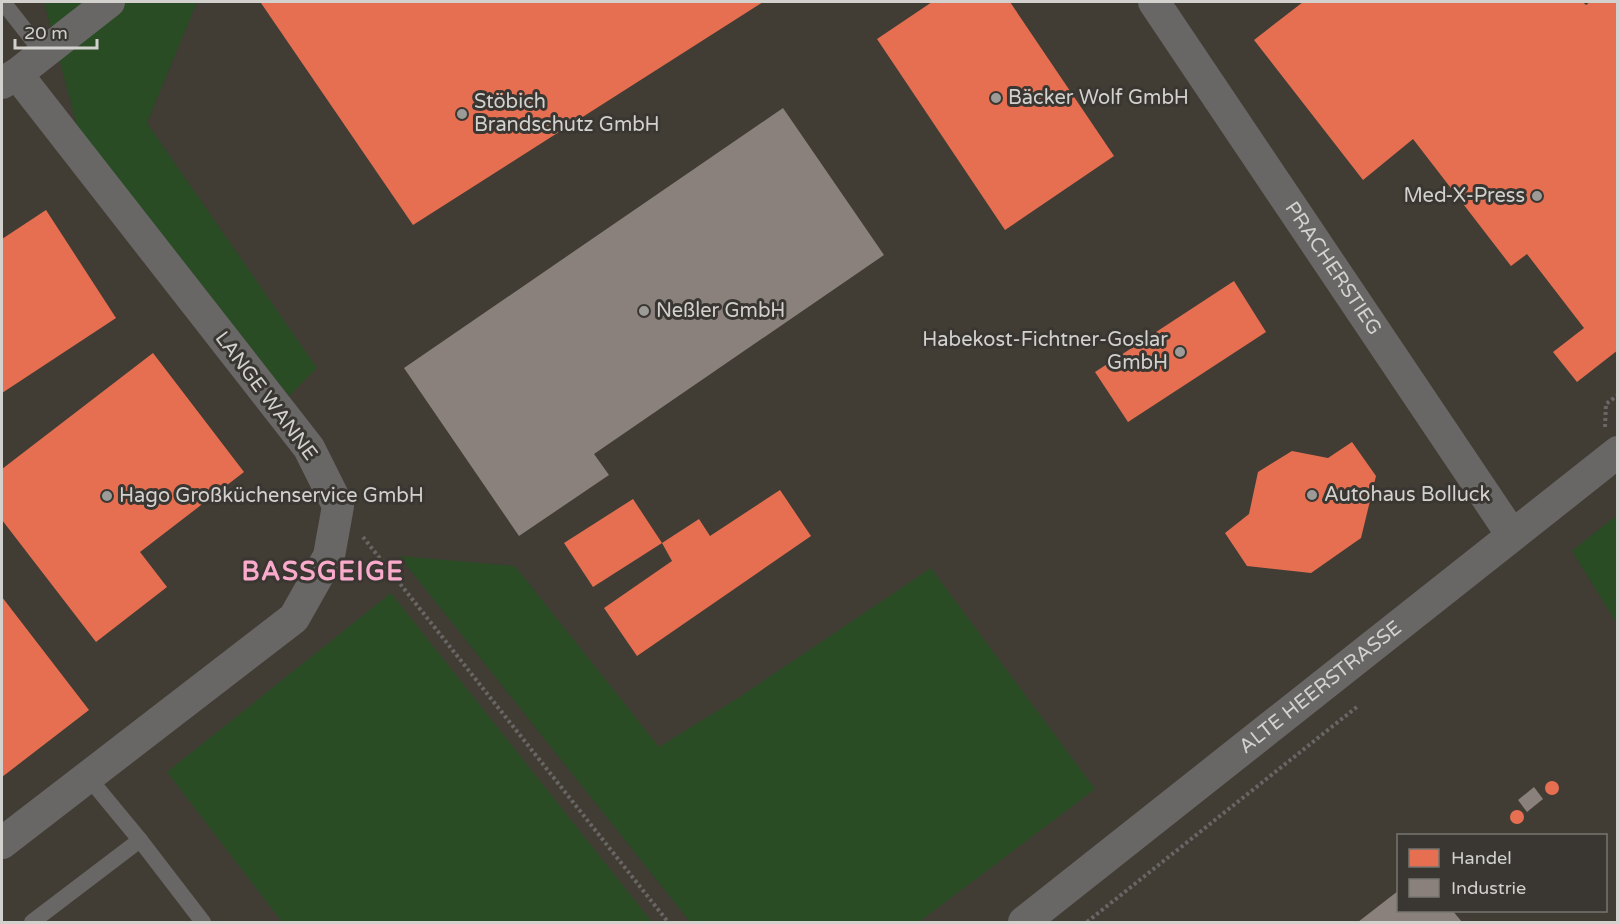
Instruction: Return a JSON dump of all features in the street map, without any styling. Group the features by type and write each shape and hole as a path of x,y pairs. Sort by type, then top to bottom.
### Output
{"street":[{"path":"9,79 109,2"},
{"name":"PRACHERSTIEG","path":"1154,2 1512,535"},
{"name":"LANGE WANNE","path":"9,79 309,448 338,506"},
{"name":"ALTE HEERSTRASSE","path":"1024,922 1617,453"},
{"path":"2,843 294,618 329,556 338,506"}],"lane":[{"path":"3,2 43,53"},
{"path":"88,777 203,922"},
{"path":"32,922 140,840"}],"path":[{"path":"338,506 668,922"},
{"path":"1087,922 1358,706"}],"shaded area":[{"path":"2,2 44,2 77,126 289,396 316,367 147,123 197,2 1617,2 1617,515 1572,551 1617,624 1617,922 910,922 659,748 515,566 400,557 690,922 2,922"}],"green space":[{"path":"44,2 197,2 147,123 317,368 289,396 77,126"},
{"path":"1617,515 1617,624 1572,551"},
{"path":"399,556 515,566 659,747 738,698 931,568 1095,789 919,922 690,922"},
{"path":"391,593 652,922 282,922 167,772"}],"building: Handel":[{"name":"Stöbich Brandschutz GmbH","path":"763,2 413,225 261,3"},
{"name":"Bäcker Wolf GmbH","path":"932,2 1010,2 1114,156 1005,230 877,39"},
{"path":"1303,2 1583,2 1586,5 1590,2 1618,2 1618,350 1577,382 1553,352 1584,328 1527,254 1511,266 1413,139 1363,180 1254,40"},
{"path":"46,210 116,318 2,393 2,239"},
{"name":"Habekost-Fichtner-Goslar GmbH","path":"1234,281 1266,332 1128,422 1095,372"},
{"name":"Hago Großküchenservice GmbH","path":"153,353 244,472 140,552 167,587 96,642 2,520 2,469"},
{"name":"Autohaus Bolluck","path":"1352,442 1376,476 1361,538 1311,573 1247,566 1225,533 1249,514 1258,472 1292,451 1328,458"},
{"path":"780,490 811,536 637,656 604,608 672,561 662,543 699,519 710,536"},
{"path":"633,499 662,543 593,587 564,543"},
{"path":"2,597 89,710 2,777"},
{"path":"1549,781 1555,781 1559,788 1555,795 1549,795 1545,791 1545,785"},
{"path":"1514,810 1520,810 1524,817 1520,824 1514,824 1510,820 1510,814"}],"building: Industrie":[{"name":"Neßler GmbH","path":"783,108 884,255 594,454 609,475 519,536 404,368"},
{"path":"1534,787 1543,799 1527,812 1518,800"},
{"path":"1397,892 1397,912 1454,912 1462,922 1358,922"}],"place":[{"name":"Bäcker Wolf GmbH","path":"996,98"},
{"name":"Stöbich Brandschutz GmbH","path":"462,114"},
{"name":"Med-X-Press","path":"1537,196"},
{"name":"Neßler GmbH","path":"644,311"},
{"name":"Habekost-Fichtner-Goslar GmbH","path":"1180,352"},
{"name":"Autohaus Bolluck","path":"1312,495"},
{"name":"Hago Großküchenservice GmbH","path":"107,496"}],"district":[{"name":"BASSGEIGE","path":"323,571"}]}
